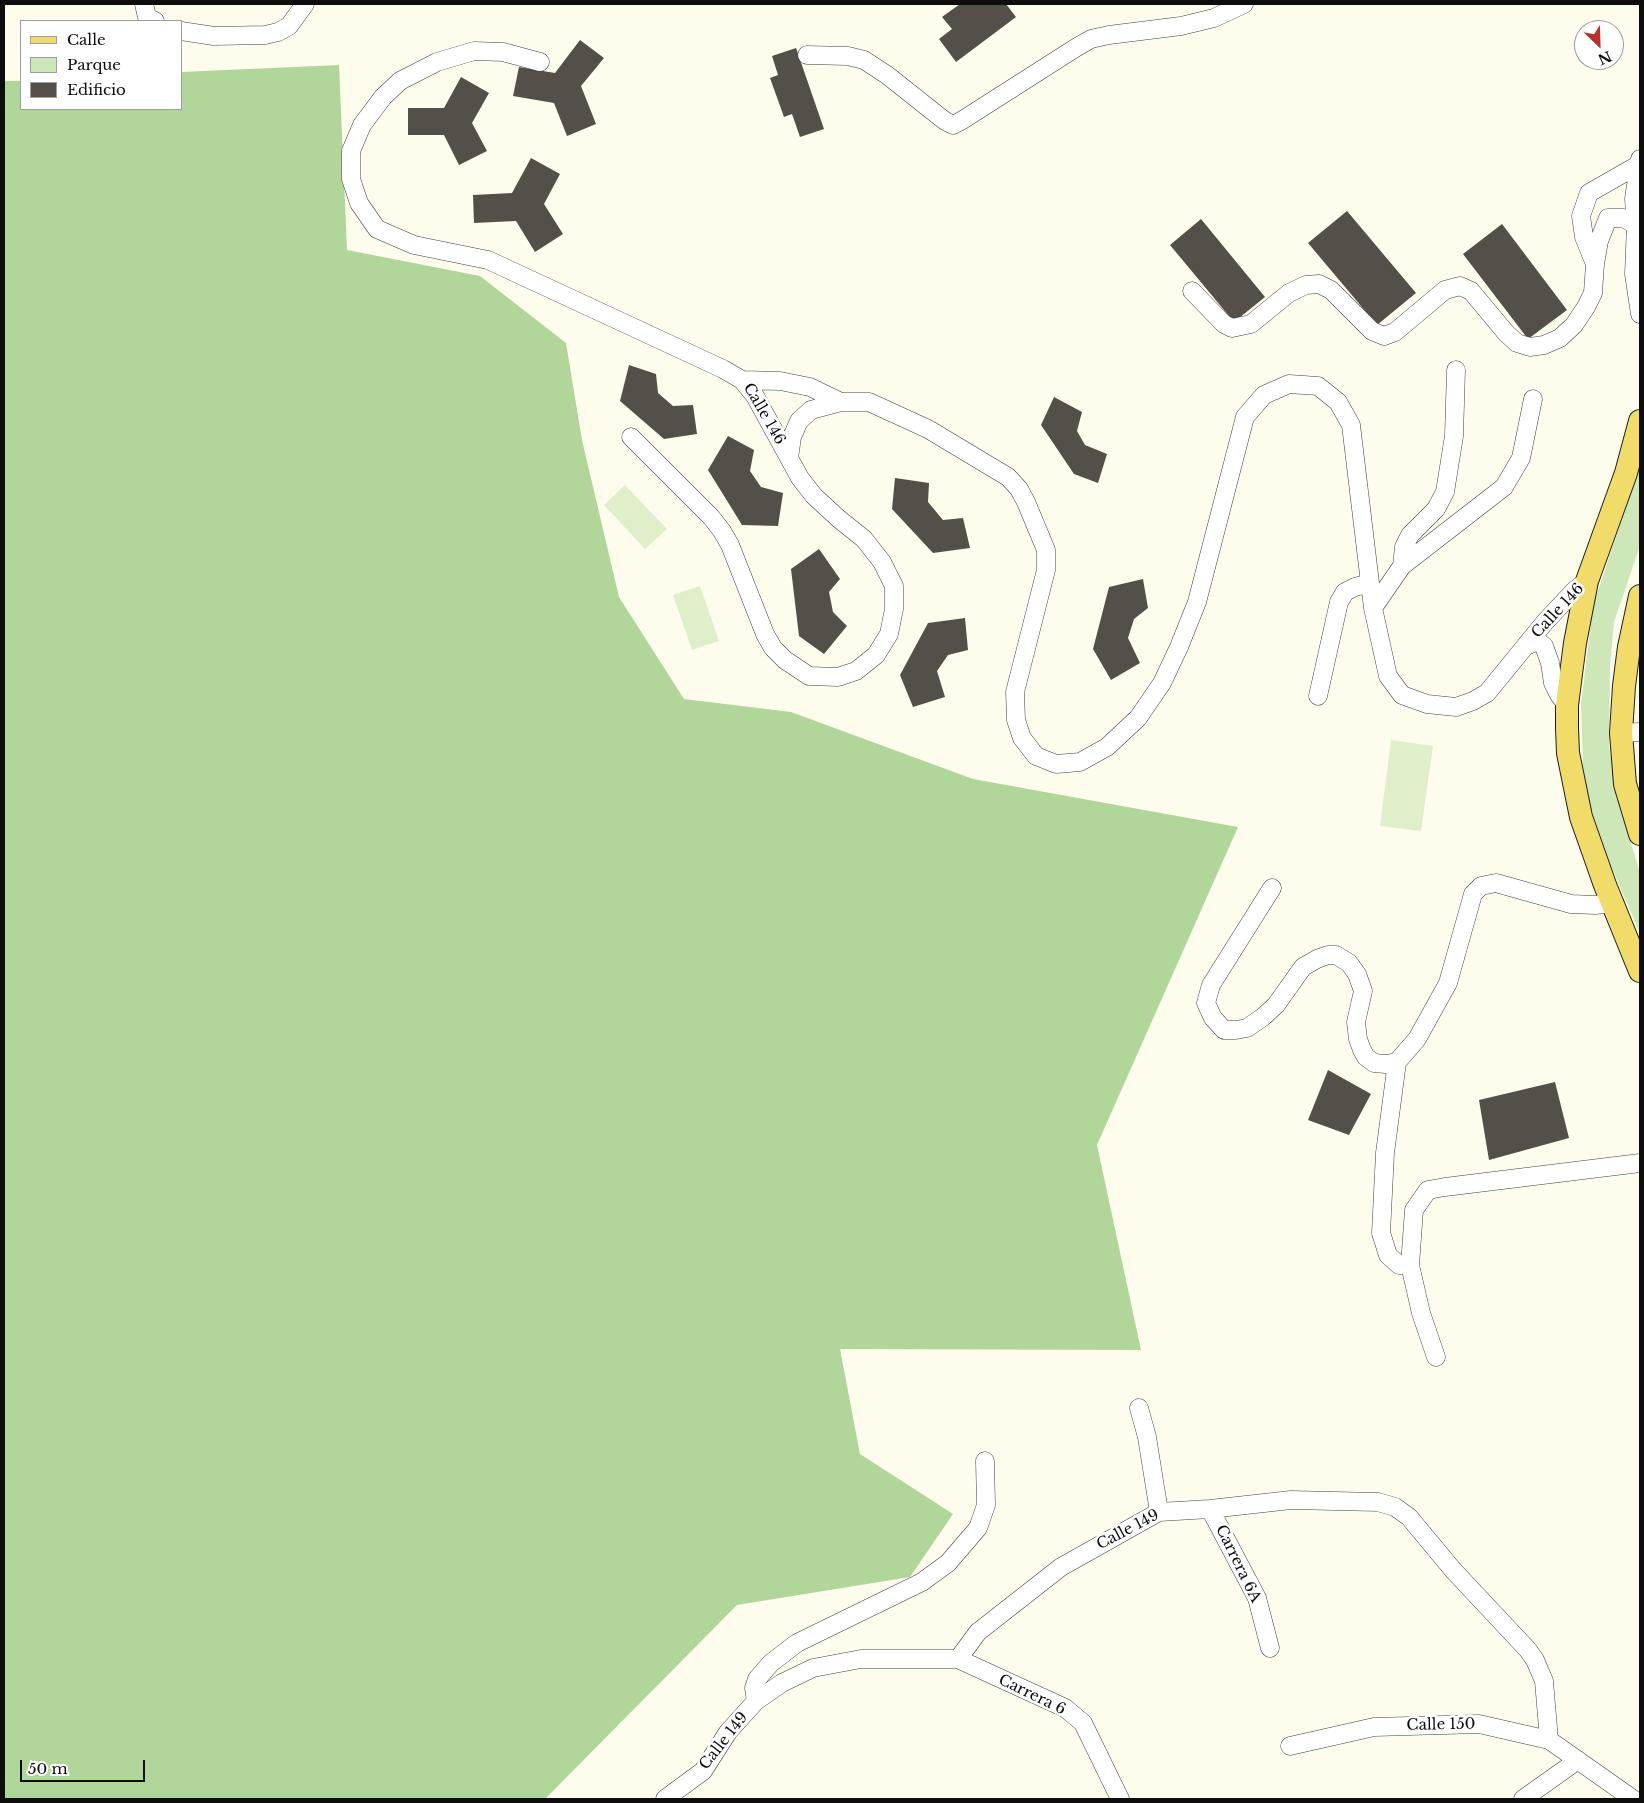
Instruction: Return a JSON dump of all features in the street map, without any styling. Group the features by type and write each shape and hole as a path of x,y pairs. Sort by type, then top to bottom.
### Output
{"main road":[{"path":"1640,421 1626,473 1587,581 1574,643 1567,705 1568,753 1581,817 1640,971"},
{"path":"1640,596 1629,647 1624,686 1630,733 1625,784 1640,834"}],"street":[{"path":"144,4 147,17 153,20"},
{"path":"182,31 214,36 265,35 278,32 289,26 305,4"},
{"path":"808,55 848,56 864,60 953,125 962,122 1091,39 1189,24 1214,18 1244,4"},
{"path":"540,62 503,52 474,51 437,62 400,81 383,97 362,125 352,151 351,179 359,203 377,229 414,245 488,260 742,380"},
{"path":"1639,162 1634,199 1636,224 1634,274 1640,314"},
{"path":"1595,264 1584,237 1581,216 1589,193 1639,162"},
{"path":"1192,290 1224,324 1232,328 1251,324 1290,293 1306,285 1319,284 1331,290 1372,331 1384,336 1395,332 1445,290 1460,286 1471,291 1517,343 1530,347 1544,345 1560,338 1574,325 1586,307 1593,293 1595,264 1608,218 1623,218 1636,224"},
{"path":"1402,566 1404,547 1410,536 1436,510 1445,492 1454,436 1456,370"},
{"name":"Calle 146","path":"742,380 780,381 810,387 841,402"},
{"name":"Calle 146","path":"631,437 711,516 722,531 730,545 765,634 773,648 785,660 810,676 838,677 856,671 876,655 889,634 894,609 894,586 882,562 864,539 814,496 800,478 754,396 742,380"},
{"path":"789,458 792,437 799,421 811,410 841,402 869,402 928,429 1008,477 1022,496 1046,550 1046,570 1015,692 1016,720 1022,738 1036,756 1056,764 1080,762 1107,747 1138,718 1162,683 1197,602 1245,417 1264,395 1289,384 1318,386 1338,402 1351,425 1373,608 1388,676 1402,695 1427,704 1456,706 1473,702 1487,693 1526,646"},
{"path":"1373,608 1402,566 1504,487 1521,458 1533,400"},
{"name":"Calle 146","path":"1526,646 1555,611 1575,590 1587,581"},
{"path":"1318,696 1339,602 1345,592 1354,587 1370,583"},
{"name":"Calle 146","path":"1526,646 1535,642 1544,646 1550,663 1553,683 1567,705"},
{"path":"1410,1265 1399,1265 1388,1255 1381,1234 1385,1153 1397,1062 1417,1039 1448,983 1473,894 1481,886 1496,883 1571,904 1595,906 1613,903"},
{"path":"1272,888 1211,986 1206,1002 1213,1018 1224,1030 1247,1028 1276,1005 1303,967 1328,955 1336,956 1349,963 1357,974 1363,991 1356,1022 1358,1039 1366,1057 1374,1063 1386,1064 1397,1062"},
{"path":"1436,1357 1421,1313 1410,1265 1414,1210 1428,1190 1445,1186 1640,1163"},
{"path":"1139,1408 1147,1436 1159,1512"},
{"path":"756,1701 754,1688 757,1679 771,1663 797,1643 922,1582 948,1563 978,1528 986,1505 985,1461"},
{"name":"Calle 149","path":"665,1799 703,1771 728,1732 756,1701 782,1683 813,1668 861,1658 958,1659 978,1632 1061,1567 1159,1512 1210,1509 1291,1500 1378,1502 1402,1511 1535,1660 1541,1670 1544,1681 1549,1740"},
{"name":"Carrera 6A","path":"1210,1509 1257,1598 1270,1648"},
{"name":"Carrera 6","path":"958,1659 1064,1708 1083,1723 1120,1799"},
{"name":"Calle 150","path":"1290,1746 1374,1727 1479,1724 1549,1740 1633,1799"},
{"path":"1523,1799 1578,1760"}],"green space":[{"path":"339,65 347,250 480,276 566,343 582,440 619,597 684,699 791,712 973,779 1238,827 1097,1145 1141,1350 840,1349 860,1454 953,1514 910,1577 737,1605 545,1799 4,1799 4,81 20,81 20,110 182,110 182,72"},
{"path":"1640,465 1640,546 1614,622 1610,666 1609,746 1619,803 1640,873 1640,933 1610,864 1591,809 1583,766 1581,704 1593,606"},
{"path":"625,485 667,529 645,549 604,505"},
{"path":"700,586 719,641 692,650 673,595"},
{"path":"1391,740 1433,746 1421,831 1380,826"}],"building":[{"path":"960,4 1006,4 1016,17 956,62 939,39 952,29 942,17"},
{"path":"580,40 604,58 581,86 596,124 567,136 554,103 513,96 519,67 555,73"},
{"path":"796,48 824,129 800,137 792,114 784,117 770,78 778,75 772,56"},
{"path":"461,77 489,93 472,123 487,151 459,165 444,135 408,135 408,108 444,108"},
{"path":"531,158 560,174 544,204 563,234 535,252 516,221 474,223 473,195 512,193"},
{"path":"1347,211 1416,293 1377,325 1308,243"},
{"path":"1201,219 1265,297 1234,322 1170,245"},
{"path":"1502,224 1567,310 1528,339 1463,254"},
{"path":"629,365 656,374 658,393 673,406 693,405 697,434 664,439 620,401"},
{"path":"1054,397 1082,412 1077,431 1085,445 1107,454 1098,483 1074,474 1041,425"},
{"path":"728,436 754,450 750,471 761,487 783,493 778,526 742,525 708,470"},
{"path":"895,478 929,483 928,502 943,520 963,518 970,548 933,553 892,509"},
{"path":"819,549 840,579 829,592 833,612 847,626 824,654 799,636 791,569"},
{"path":"1143,579 1148,608 1134,619 1128,638 1140,663 1111,680 1093,649 1109,587"},
{"path":"965,618 968,650 948,655 937,671 945,697 913,707 900,675 928,623"},
{"path":"1328,1070 1371,1094 1349,1135 1308,1120"},
{"path":"1555,1082 1569,1138 1489,1160 1479,1100"}]}
